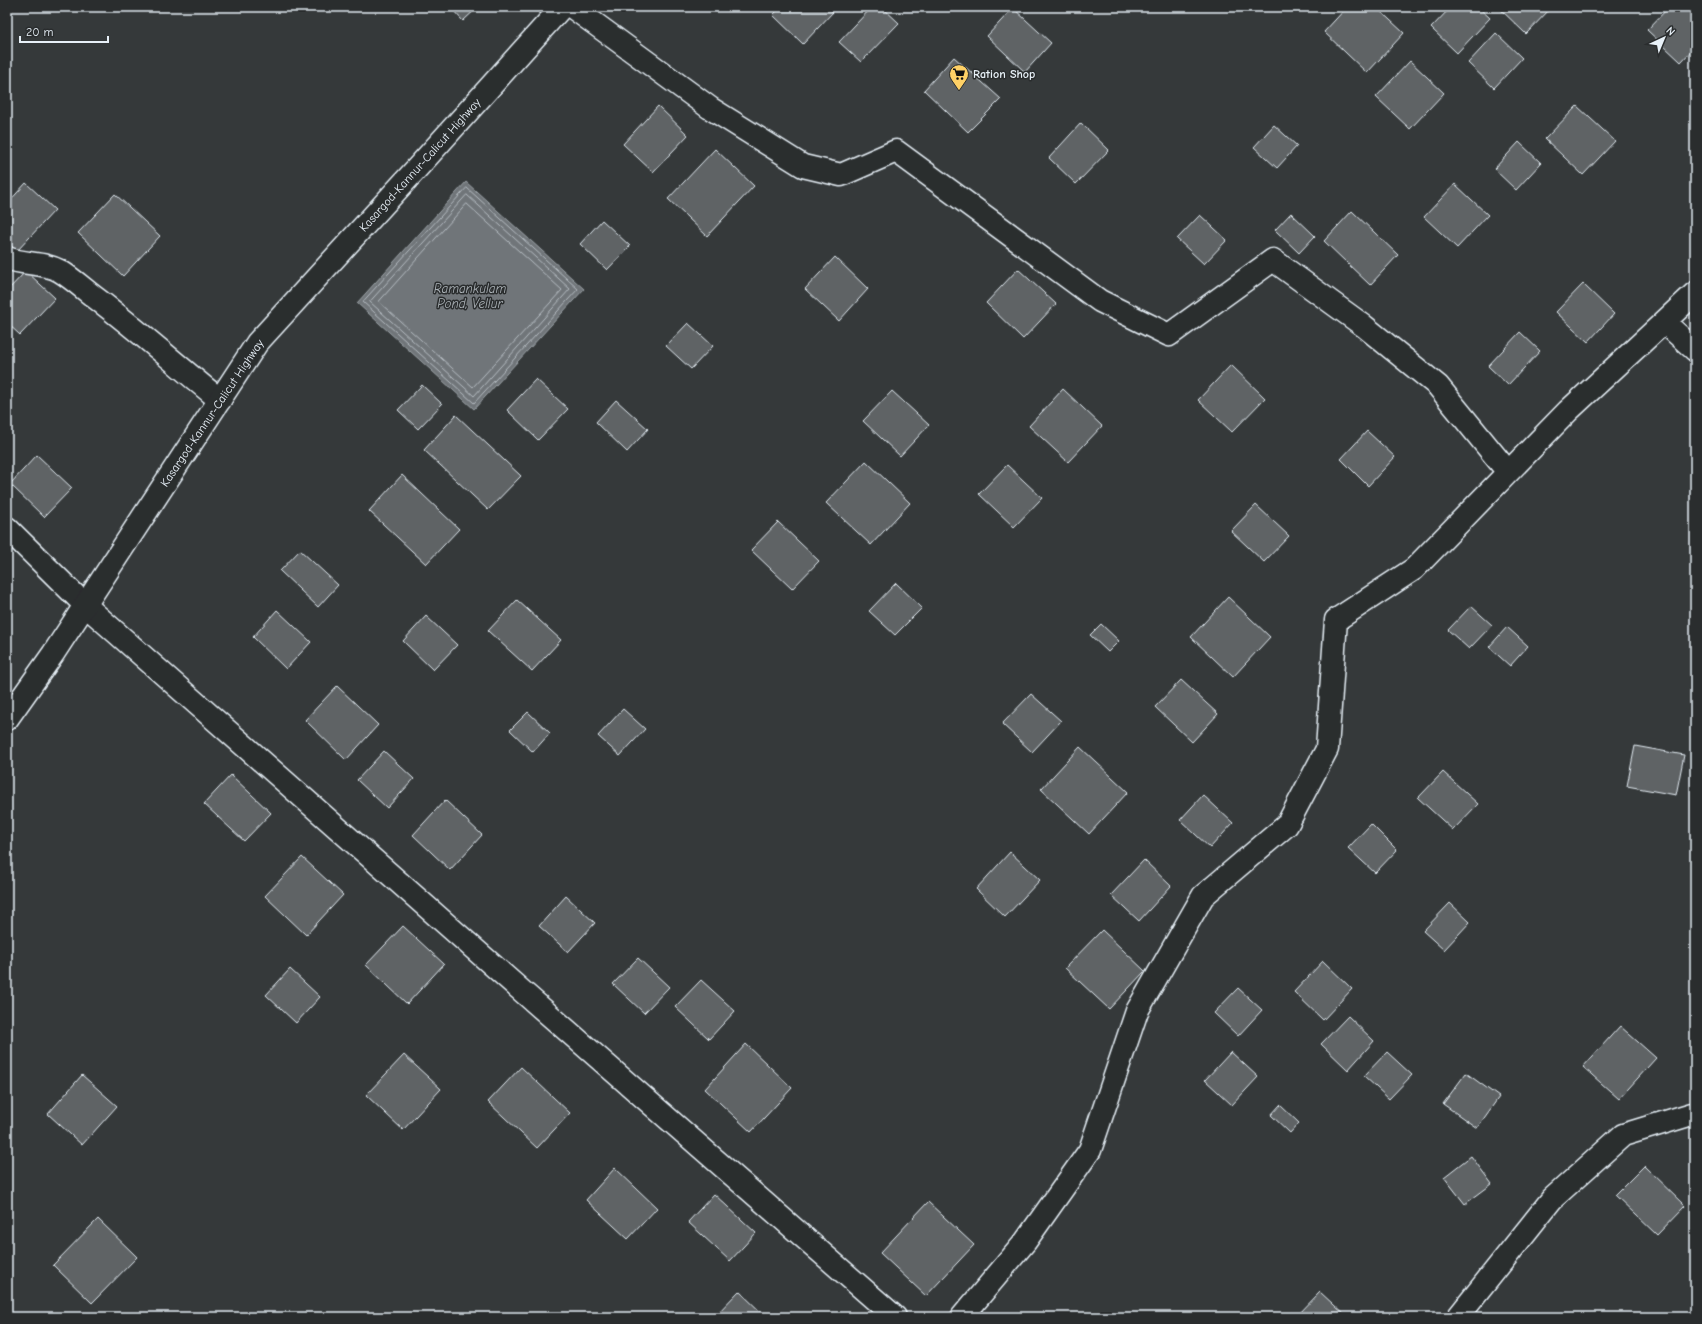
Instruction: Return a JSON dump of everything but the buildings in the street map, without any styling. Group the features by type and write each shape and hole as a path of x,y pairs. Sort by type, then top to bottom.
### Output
{"main road":[{"name":"Kasargod-Kannur-Calicut Highway","path":"7,719 85,605 257,344 562,7"},
{"path":"572,7 710,108 803,166 841,175 896,151 1100,301 1169,335 1273,260 1364,326 1438,386 1508,472"},
{"path":"7,258 17,262 42,265 59,271 118,315 160,352 220,400"},
{"path":"962,1317 1025,1242 1090,1150 1137,1011 1203,896 1287,825 1326,748 1336,620 1414,569 1568,411 1695,293"},
{"path":"1664,322 1695,350"},
{"path":"7,528 85,605 523,992 895,1317"},
{"path":"1458,1317 1552,1199 1623,1135 1695,1114"}],"water":[{"name":"Ramankulam Pond, Vellur","path":"466,182 584,289 474,409 357,303"}],"place":[{"name":"Ration Shop","path":"959,91"}]}
